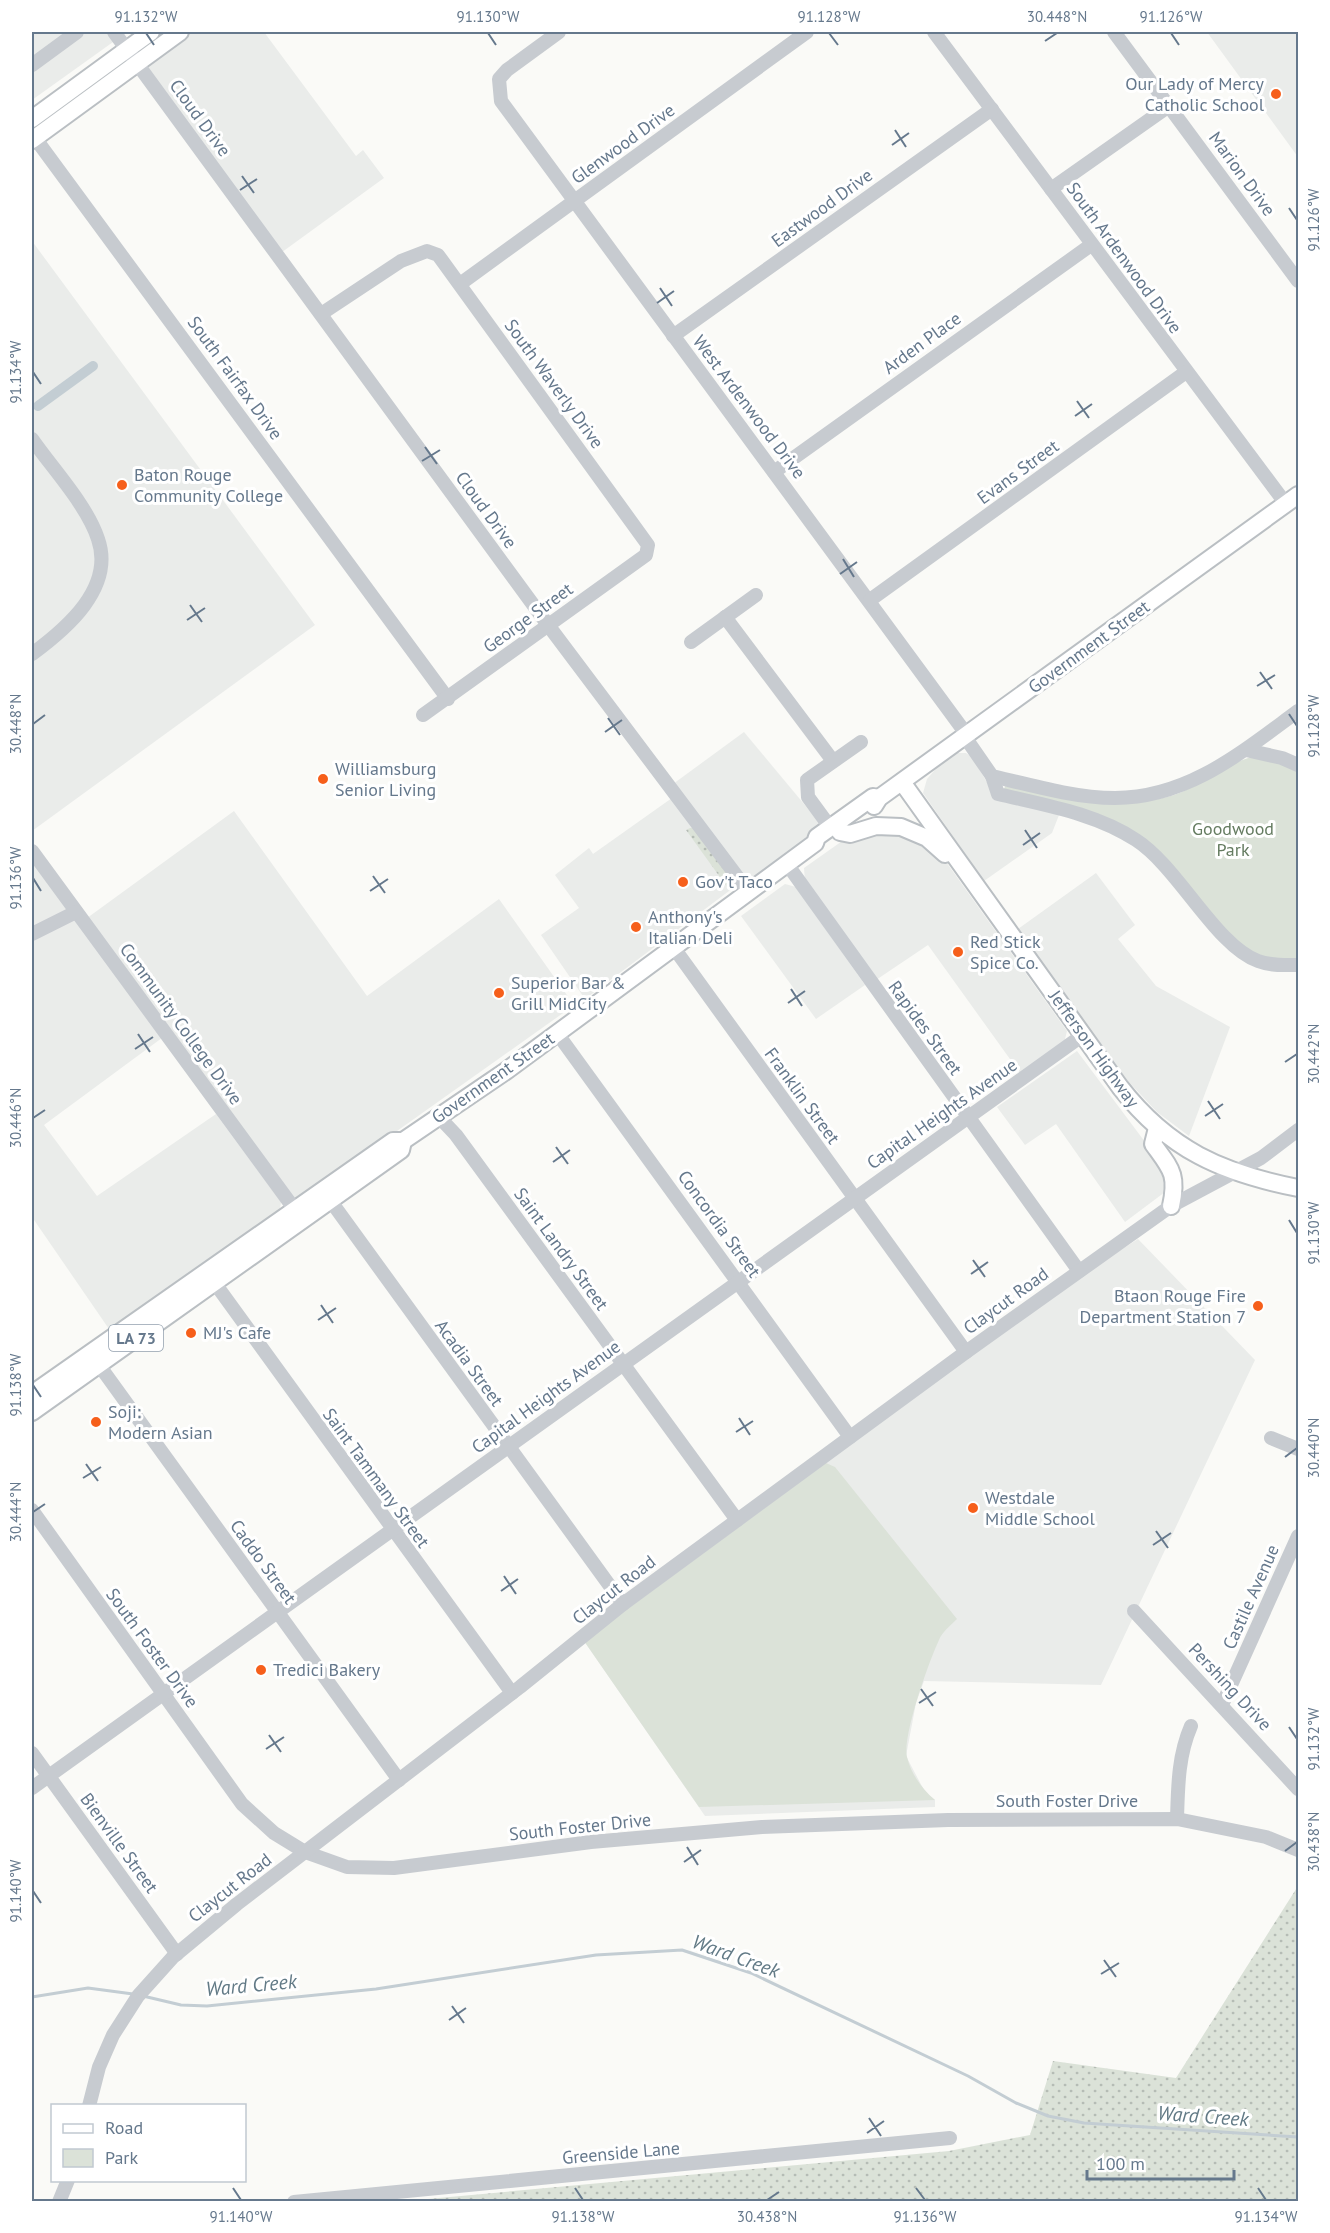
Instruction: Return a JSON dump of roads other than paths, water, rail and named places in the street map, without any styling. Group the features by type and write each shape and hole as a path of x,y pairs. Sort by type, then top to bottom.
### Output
{"main road":[{"path":"32,119 151,32"},
{"path":"33,139 180,32"},
{"name":"Government Street","path":"32,1412 214,1282 393,1140 403,1141 440,1117 674,948 815,843 817,837 835,830 878,803 879,798 1292,500"},
{"name":"Jefferson Highway","path":"902,782 1129,1099 1157,1128 1194,1154 1234,1172 1299,1188"},
{"path":"835,830 850,834 876,826 901,827 927,838 943,854 952,853"},
{"path":"1157,1128 1153,1144 1174,1174 1176,1185 1171,1206"},
{"name":"Government Street","path":"32,1394 299,1215 330,1200 401,1150 403,1141"},
{"path":"330,1200 328,1194 331,1190 354,1173 358,1166"}],"street":[{"path":"32,65 77,32"},
{"name":"Cloud Drive","path":"114,32 548,625 748,891"},
{"name":"West Ardenwood Drive","path":"559,32 507,70 499,79 501,101 870,600 966,736 992,777 998,794 1080,814 1135,839 1168,868 1234,946 1256,961 1299,965"},
{"name":"Glenwood Drive","path":"460,284 807,32"},
{"name":"South Ardenwood Drive","path":"934,32 1186,372 1292,500"},
{"name":"Marion Drive","path":"1114,32 1299,281"},
{"path":"1051,189 1169,105"},
{"name":"Eastwood Drive","path":"673,336 992,109"},
{"name":"South Fairfax Drive","path":"33,139 448,699"},
{"name":"Arden Place","path":"774,472 1091,244"},
{"name":"South Waverly Drive","path":"321,314 401,261 427,250 438,255 648,545"},
{"name":"Evans Street","path":"870,600 1186,372"},
{"path":"32,439 81,508 98,539 100,558 91,597 55,637 32,654"},
{"name":"George Street","path":"423,716 646,555 648,545"},
{"path":"691,642 756,595"},
{"path":"725,617 833,761"},
{"path":"992,777 1112,798 1133,797 1181,787 1205,776 1246,750 1299,711"},
{"path":"835,830 808,797 807,780 861,742"},
{"path":"1246,750 1282,758 1299,765"},
{"name":"Community College Drive","path":"32,851 299,1215"},
{"name":"Rapides Street","path":"787,864 1078,1271"},
{"path":"32,934 76,912"},
{"name":"Franklin Street","path":"674,948 966,1352"},
{"name":"Concordia Street","path":"557,1033 850,1437"},
{"name":"Capital Heights Avenue","path":"32,1788 1083,1035"},
{"name":"Saint Landry Street","path":"440,1117 456,1135 736,1520"},
{"name":"Claycut Road","path":"90,2104 99,2067 125,2014 153,1977 177,1954 623,1604 736,1520 1171,1206 1261,1158 1299,1130"},
{"name":"Acadia Street","path":"330,1200 623,1604"},
{"name":"Saint Tammany Street","path":"214,1282 512,1693"},
{"name":"Caddo Street","path":"99,1365 399,1780"},
{"path":"1271,1438 1299,1449"},
{"name":"South Foster Drive","path":"32,1510 242,1804 274,1833 305,1852 347,1867 394,1868 591,1842 762,1827 948,1820 1177,1819 1266,1837 1299,1850"},
{"name":"Castile Avenue","path":"1222,1705 1299,1536"},
{"name":"Pershing Drive","path":"1134,1611 1299,1789"},
{"path":"1177,1819 1179,1770 1184,1742 1191,1726"},
{"name":"Bienville Street","path":"32,1754 177,1954"},
{"name":"Greenside Lane","path":"294,2202 950,2138"},
{"path":"59,2202 68,2182"}],"waterway":[{"path":"38,406 93,366"},
{"name":"Ward Creek","path":"143,1996 181,2005 207,2006 376,1989 596,1955 682,1950 751,1973 968,2076 1016,2103 1048,2116 1084,2123 1298,2137"},
{"name":"Ward Creek","path":"32,1997 88,1988 133,1994"}],"place":[{"name":"Our Lady of Mercy Catholic School","path":"1276,94"},
{"name":"Baton Rouge Community College","path":"122,485"},
{"name":"Williamsburg Senior Living","path":"323,779"},
{"name":"Gov't Taco","path":"683,882"},
{"name":"Anthony's Italian Deli","path":"636,927"},
{"name":"Red Stick Spice Co.","path":"958,952"},
{"name":"Superior Bar & Grill MidCity","path":"499,993"},
{"name":"Btaon Rouge Fire Department Station 7","path":"1258,1306"},
{"name":"MJ's Cafe","path":"191,1333"},
{"name":"Soji: Modern Asian","path":"96,1422"},
{"name":"Westdale Middle School","path":"973,1508"},
{"name":"Tredici Bakery","path":"261,1670"}],"park label":[{"name":"Goodwood Park","path":"1233,839"}]}
